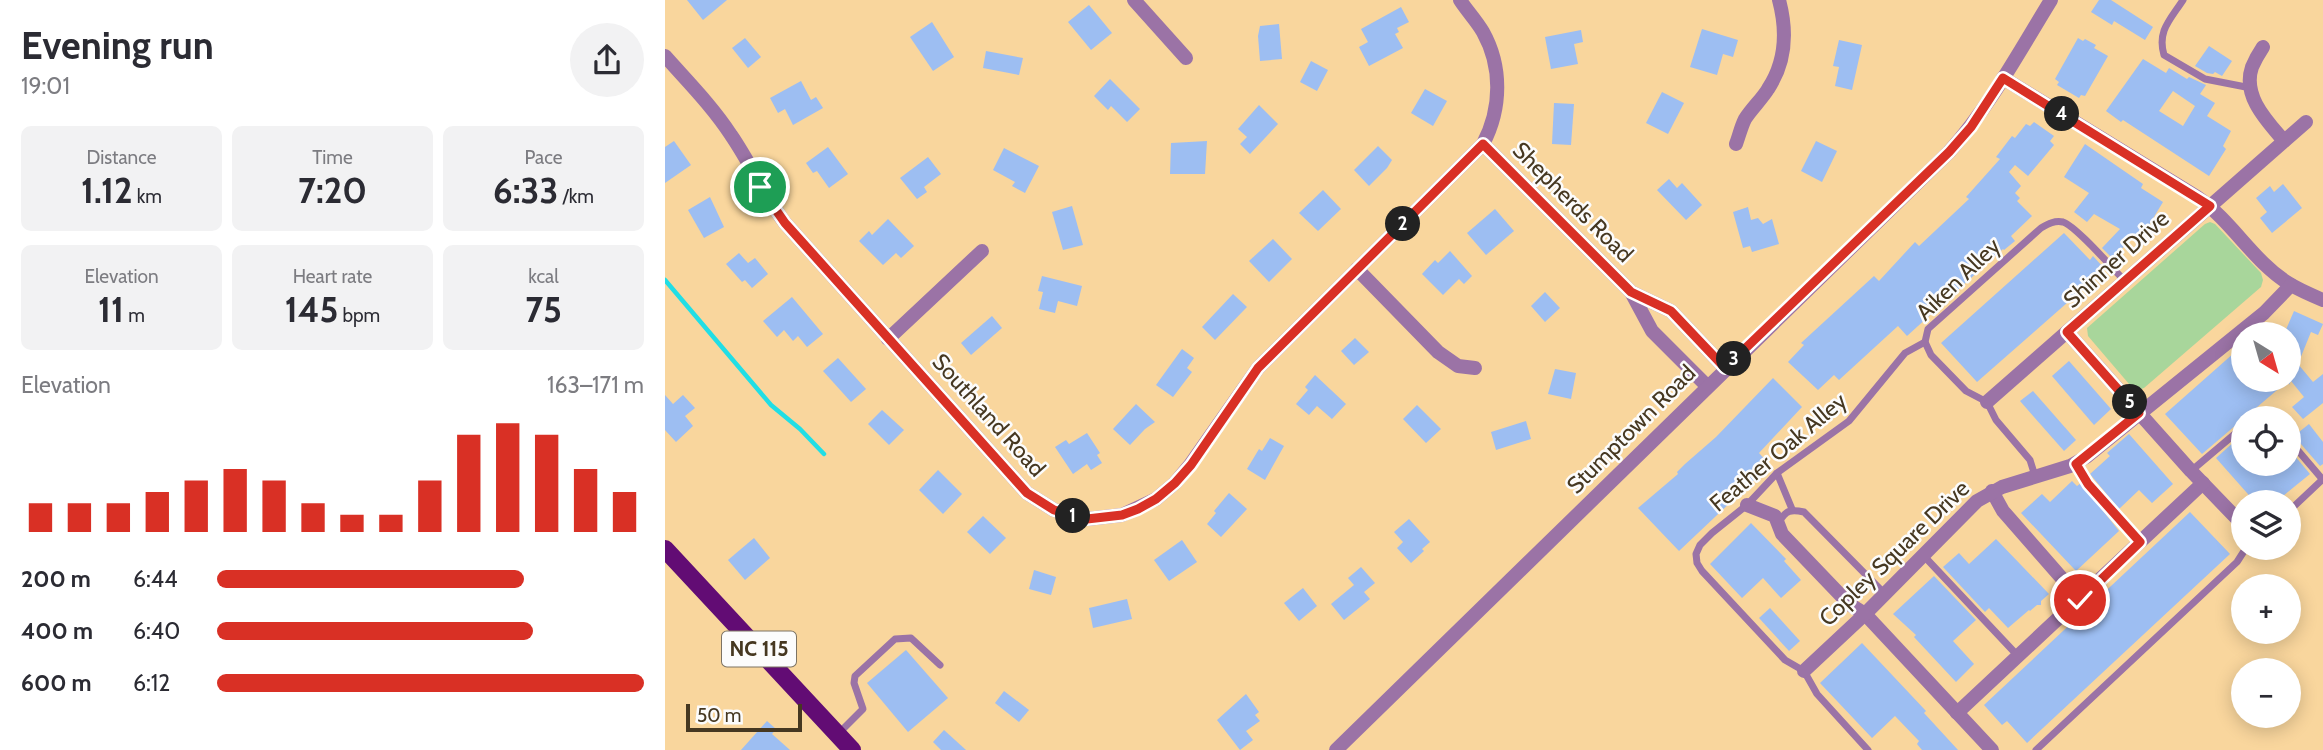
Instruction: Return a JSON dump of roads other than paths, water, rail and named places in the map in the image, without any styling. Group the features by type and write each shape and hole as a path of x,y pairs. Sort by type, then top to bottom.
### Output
{"main road":[{"name":"NC 115","path":"665,549 852,750"}],"street":[{"path":"1135,0 1186,58"},
{"name":"Southland Road","path":"665,56 731,134 760,187 785,223 1027,493 1041,504 1070,516 1106,518 1138,509 1156,499 1175,483 1213,435 1258,368 1483,144 1495,111 1497,68 1481,29 1460,0"},
{"path":"1736,145 1744,121 1768,90 1782,55 1785,34 1779,0"},
{"name":"Stumptown Road","path":"1336,750 1949,152 1971,127 2051,0"},
{"path":"2263,47 2251,69 2251,88 2256,108 2284,141"},
{"path":"2003,78 2210,206 2270,268 2291,285 2323,300"},
{"name":"Shinner Drive","path":"1987,402 2306,122"},
{"name":"Shepherds Road","path":"1483,144 1631,292 1652,331 1707,386"},
{"path":"888,339 982,251"},
{"path":"1357,269 1438,352 1458,366 1475,369"},
{"name":"Copley Square Drive","path":"1804,671 1977,501 1992,491 2076,464 2264,313 2291,285"},
{"name":"Shepherds Road","path":"1631,292 1671,311 1725,368"},
{"path":"2067,332 2231,513"},
{"path":"1957,713 2203,482"},
{"path":"1992,491 2003,511 2080,600"},
{"path":"1747,505 1775,516 1782,534 1849,604 1865,614 1992,750"}],"lane":[{"path":"2183,0 2162,33 2164,55 2205,79 2251,88"},
{"name":"Aiken Alley","path":"2035,476 2030,460 1996,420 1987,402 1966,391 1931,355 1925,342 1928,329 2041,228 2054,222 2061,222 2073,228 2125,281"},
{"name":"Feather Oak Alley","path":"1868,750 1817,694 1804,671 1785,660 1702,571 1696,554 1700,545 1747,505 1777,474 1849,421 1905,353 1925,342"},
{"path":"2191,471 2231,438"},
{"path":"2301,454 2323,479 2301,500"},
{"path":"2076,464 2088,484 2140,542"},
{"path":"1777,474 1792,509"},
{"path":"1779,522 1784,513 1792,509 1804,512 1884,593"},
{"path":"1923,555 2018,657"},
{"path":"2036,750 2238,560"},
{"path":"838,734 863,709 854,683 855,676 895,639 911,638 940,665"}],"waterway":[{"path":"665,280 771,405 824,454"}]}
